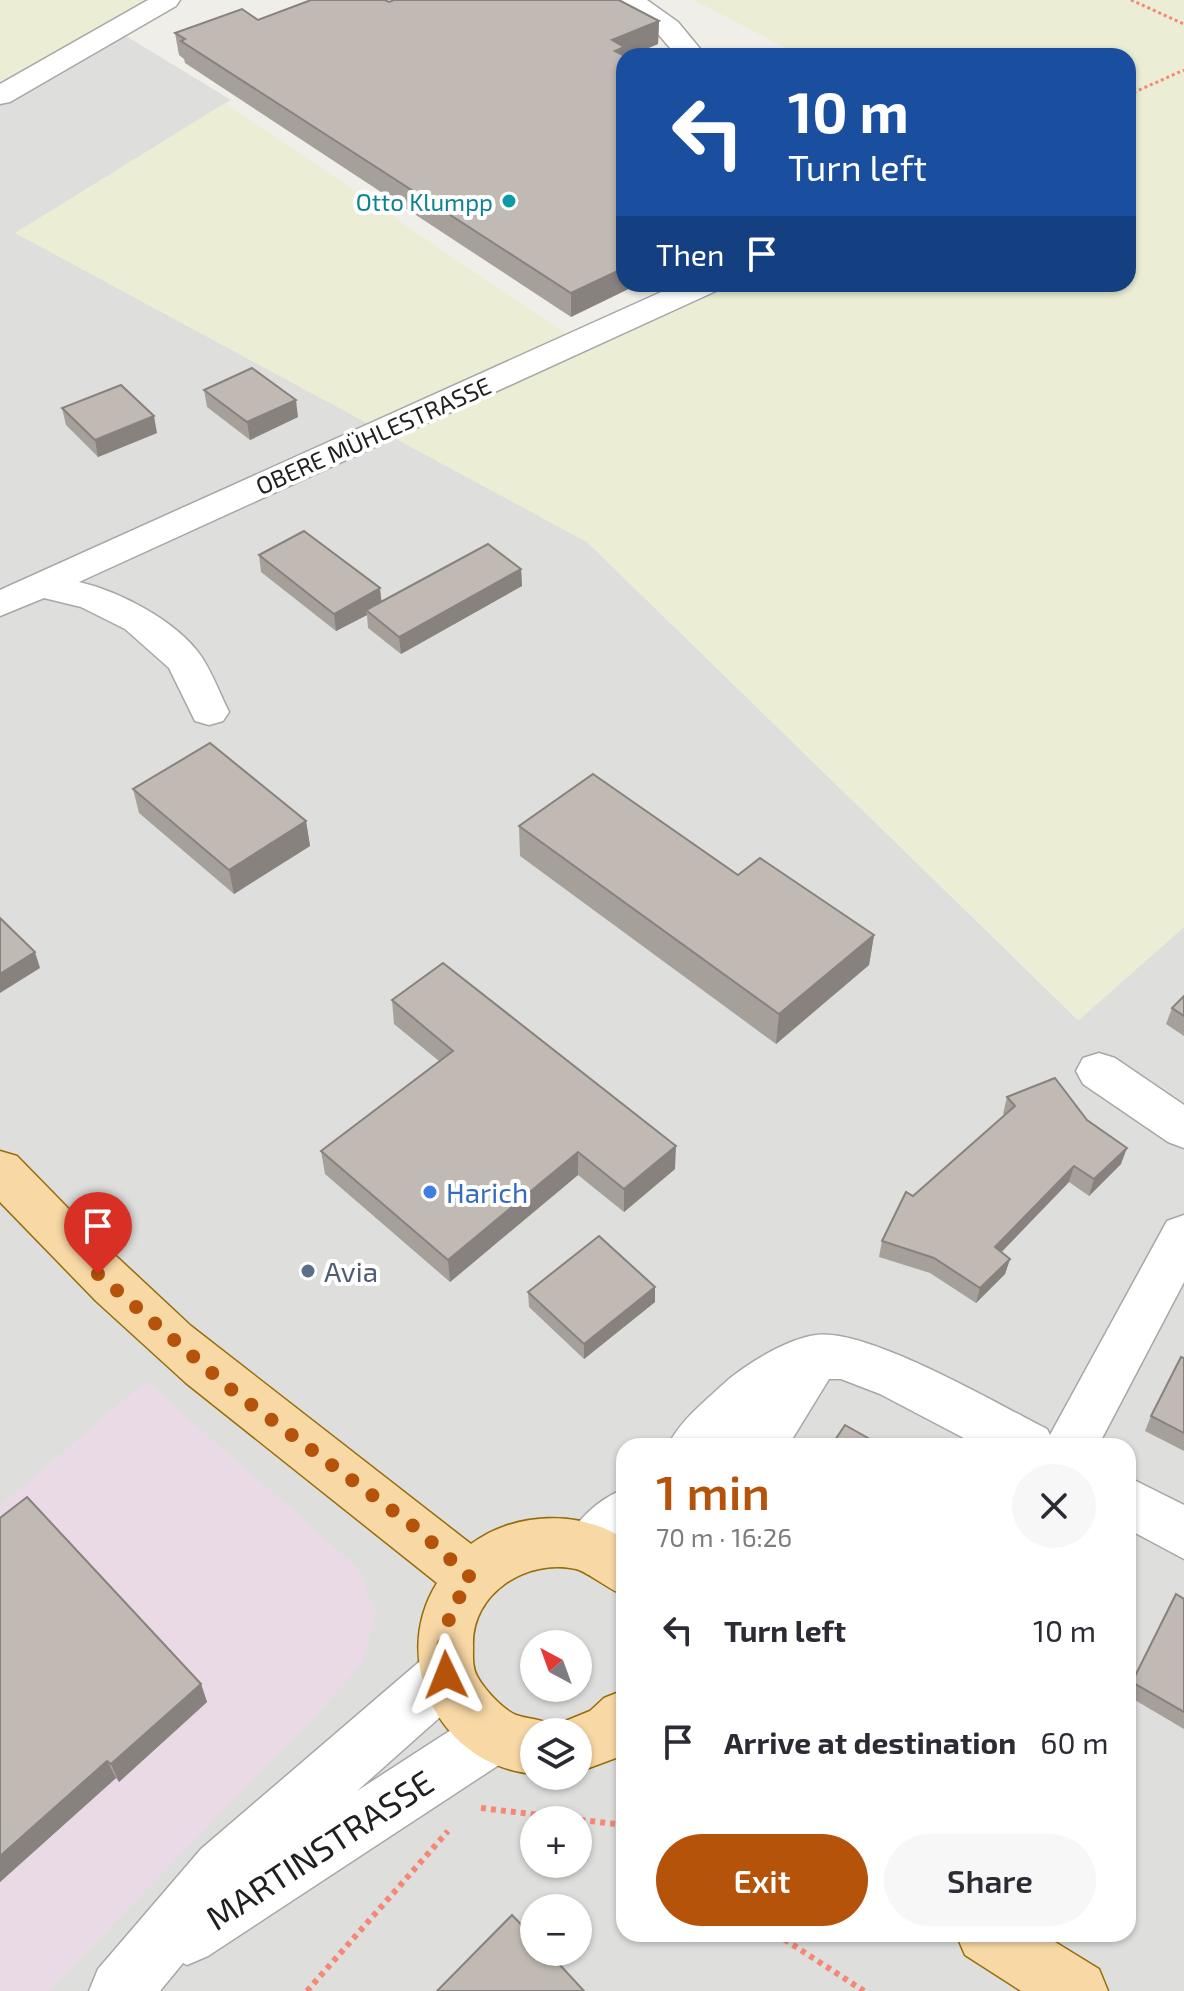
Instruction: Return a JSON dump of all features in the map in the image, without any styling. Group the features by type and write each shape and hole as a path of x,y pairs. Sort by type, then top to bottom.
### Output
{"main road":[{"path":"0,1170 98,1274 233,1391 416,1528 471,1578"},
{"path":"514,1741 466,1711 446,1675 442,1656 448,1614 471,1578 501,1553 539,1542 613,1544"},
{"path":"592,1739 608,1733 616,1726"},
{"path":"999,1942 1077,1991"}],"street":[{"path":"0,96 167,0"},
{"path":"630,0 668,28 685,48"},
{"name":"OBERE MÜHLESTRASSE","path":"0,604 687,292"},
{"path":"41,586 92,597 138,620 185,661 209,712"},
{"path":"1099,1071 1184,1129"},
{"path":"1075,1438 1184,1235"},
{"path":"764,1438 815,1357"},
{"path":"702,1438 758,1384 815,1357 841,1357 898,1378 1014,1438"},
{"path":"1136,1506 1184,1534"},
{"name":"MARTINSTRASSE","path":"133,1977 222,1870 446,1675"},
{"name":"MARTINSTRASSE","path":"133,1977 254,1889 514,1741"}],"path":[{"path":"1131,0 1184,24"},
{"path":"1136,91 1184,70"},
{"path":"470,1806 616,1824"},
{"path":"307,1991 450,1829"},
{"path":"788,1942 864,1991"}],"shaded area":[{"path":"121,33 231,100 16,233 587,542 1078,1020 1184,927 1184,1991 0,1991 0,105"},
{"path":"146,1381 358,1568 376,1613 362,1663 318,1713 49,1991 0,1991 0,1506"}],"green space":[{"path":"0,0 176,0 0,105"},
{"path":"694,0 1184,0 1184,927 1079,1020 587,542 15,233 225,103 578,342 688,292 1136,292 1136,48 786,48"}],"building":[{"name":"Otto Klumpp","path":"311,0 619,0 659,21 612,40 624,47 615,51 616,272 571,293 181,41 185,39 175,33 242,9 258,20"},
{"path":"252,368 296,400 247,422 204,390"},
{"path":"121,385 154,416 95,440 62,408"},
{"path":"304,531 380,588 334,614 259,555"},
{"path":"488,544 521,569 399,637 366,610"},
{"path":"210,743 306,821 229,870 133,789"},
{"path":"593,774 738,875 760,858 874,935 779,1014 519,826"},
{"path":"0,918 35,952 0,974"},
{"path":"443,963 676,1146 624,1189 578,1152 448,1260 321,1151 453,1051 392,1000"},
{"path":"1184,996 1184,1016 1172,1008"},
{"path":"1055,1078 1087,1120 1127,1148 1094,1179 1074,1166 995,1247 1010,1259 980,1288 934,1258 882,1241 906,1192 913,1196 1015,1106 1007,1097"},
{"path":"599,1236 655,1287 584,1344 528,1292"},
{"path":"1181,1357 1184,1358 1184,1433 1151,1416"},
{"path":"845,1425 868,1438 836,1438"},
{"path":"27,1497 201,1684 111,1764 107,1761 0,1856 0,1518"},
{"path":"1176,1594 1184,1599 1184,1712 1136,1684 1136,1674"},
{"path":"512,1915 520,1923 520,1966 561,1966 584,1991 437,1991"}],"place":[{"name":"Otto Klumpp","path":"509,201"},
{"name":"Harich","path":"430,1192"},
{"name":"Avia","path":"308,1271"}],"route":[{"path":"98,1274 233,1391 416,1528 471,1578 448,1614 442,1656 446,1675"}]}
